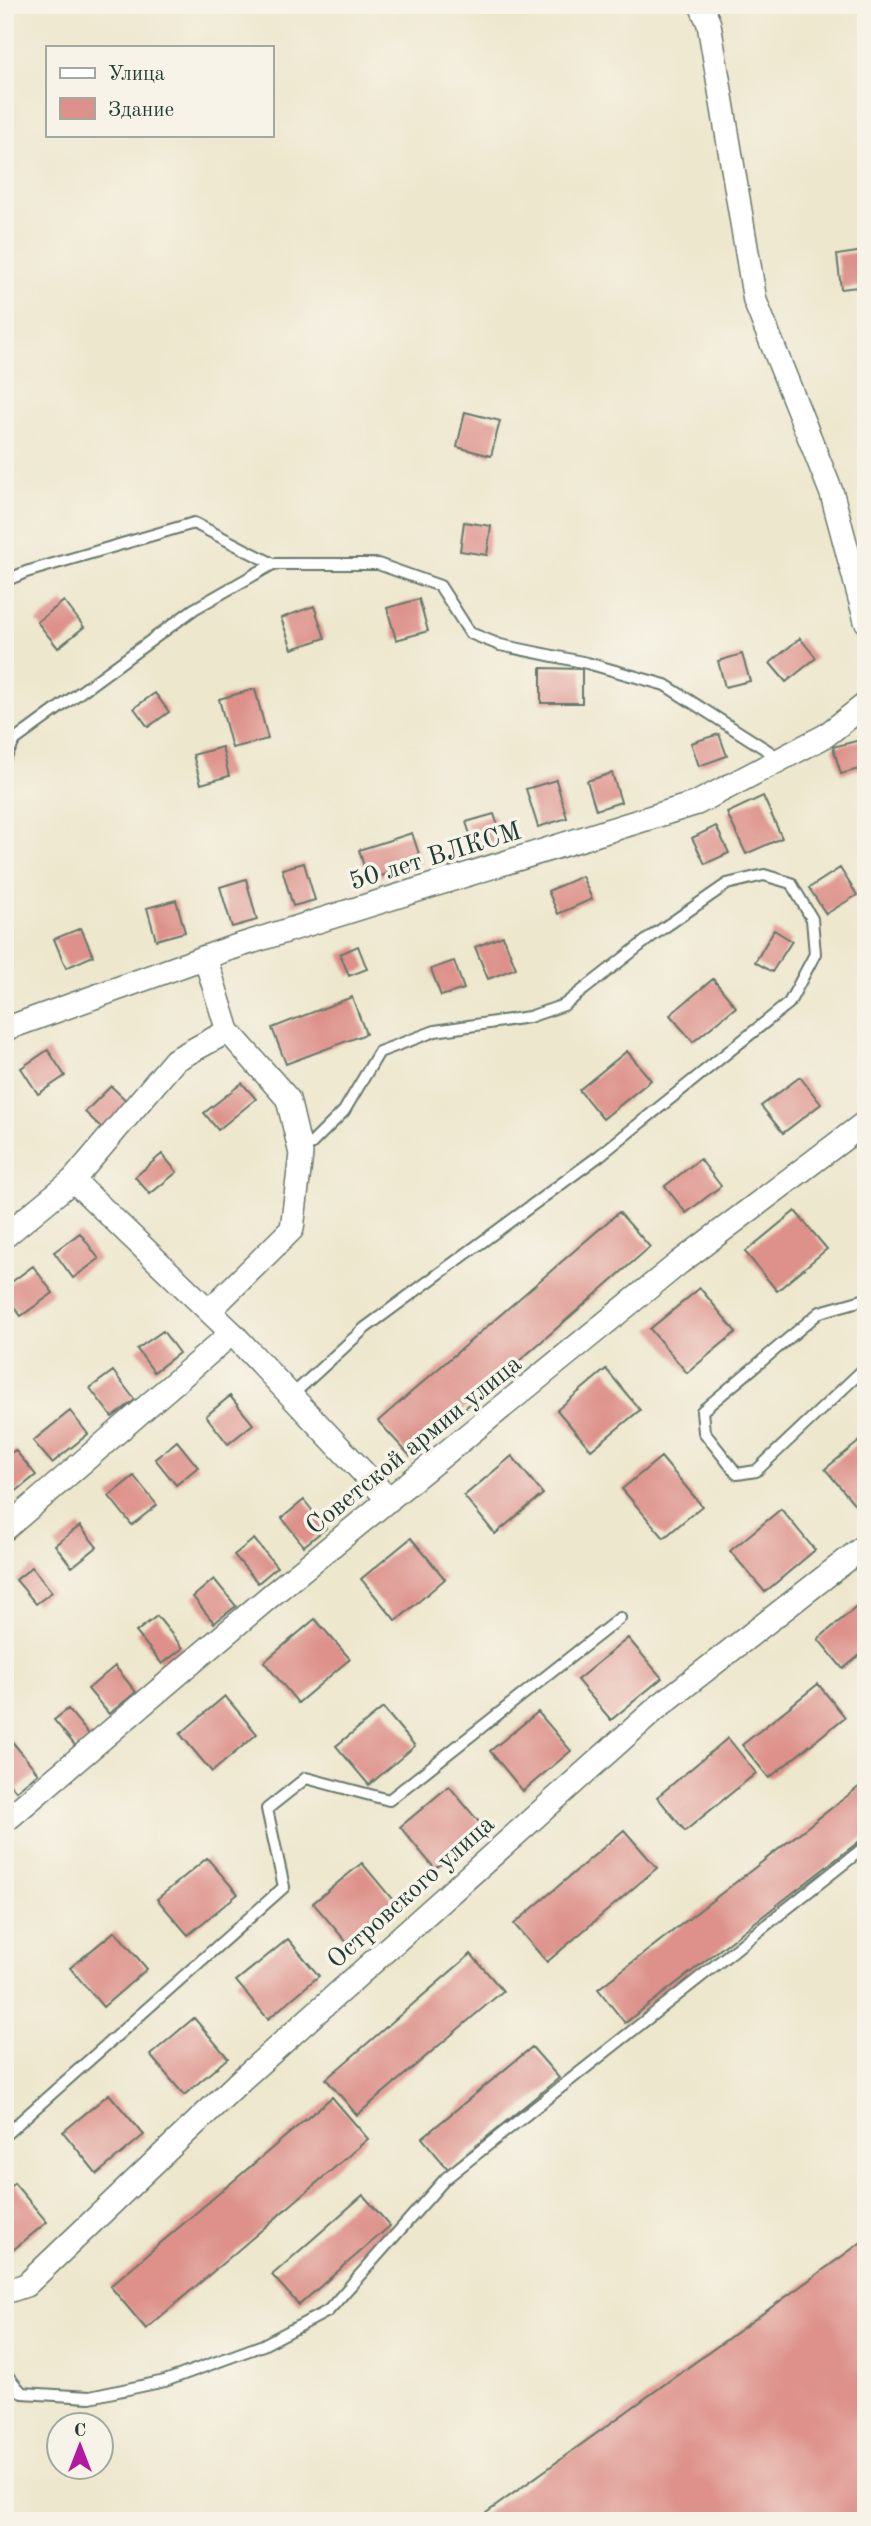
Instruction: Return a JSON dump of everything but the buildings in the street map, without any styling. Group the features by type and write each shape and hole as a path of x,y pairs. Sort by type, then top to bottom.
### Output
{"street":[{"path":"701,5 709,24 755,300 832,494 866,621"},
{"name":"50 лет ВЛКСМ","path":"5,1029 205,957 697,803 825,736 866,704"},
{"path":"205,957 228,1031 288,1099 301,1154 292,1229 209,1311"},
{"path":"5,1236 73,1180 175,1060 228,1031"},
{"name":"Советской армии улица","path":"5,1821 269,1597 679,1263 866,1122"},
{"path":"73,1180 232,1333 389,1500"},
{"path":"5,1529 232,1333"},
{"name":"Островского улица","path":"5,2292 26,2286 242,2079 658,1707 866,1545"}],"lane":[{"path":"5,582 26,572 194,523 273,564 378,564 440,586 470,633 500,645 587,663 665,685 780,759"},
{"path":"5,758 15,740 194,609 273,564"},
{"path":"291,1396 365,1328 599,1156 789,1003 815,954 812,919 791,883 764,875 727,884 652,936 564,1005 529,1017 435,1031 379,1052 344,1111 301,1154"},
{"path":"866,1300 820,1312 702,1411 704,1432 737,1474 756,1471 866,1367"},
{"path":"5,2135 285,1887 267,1808 306,1778 389,1800 620,1618"},
{"path":"5,2374 22,2393 90,2397 164,2381 263,2346 328,2311 446,2178 866,1846"}]}
